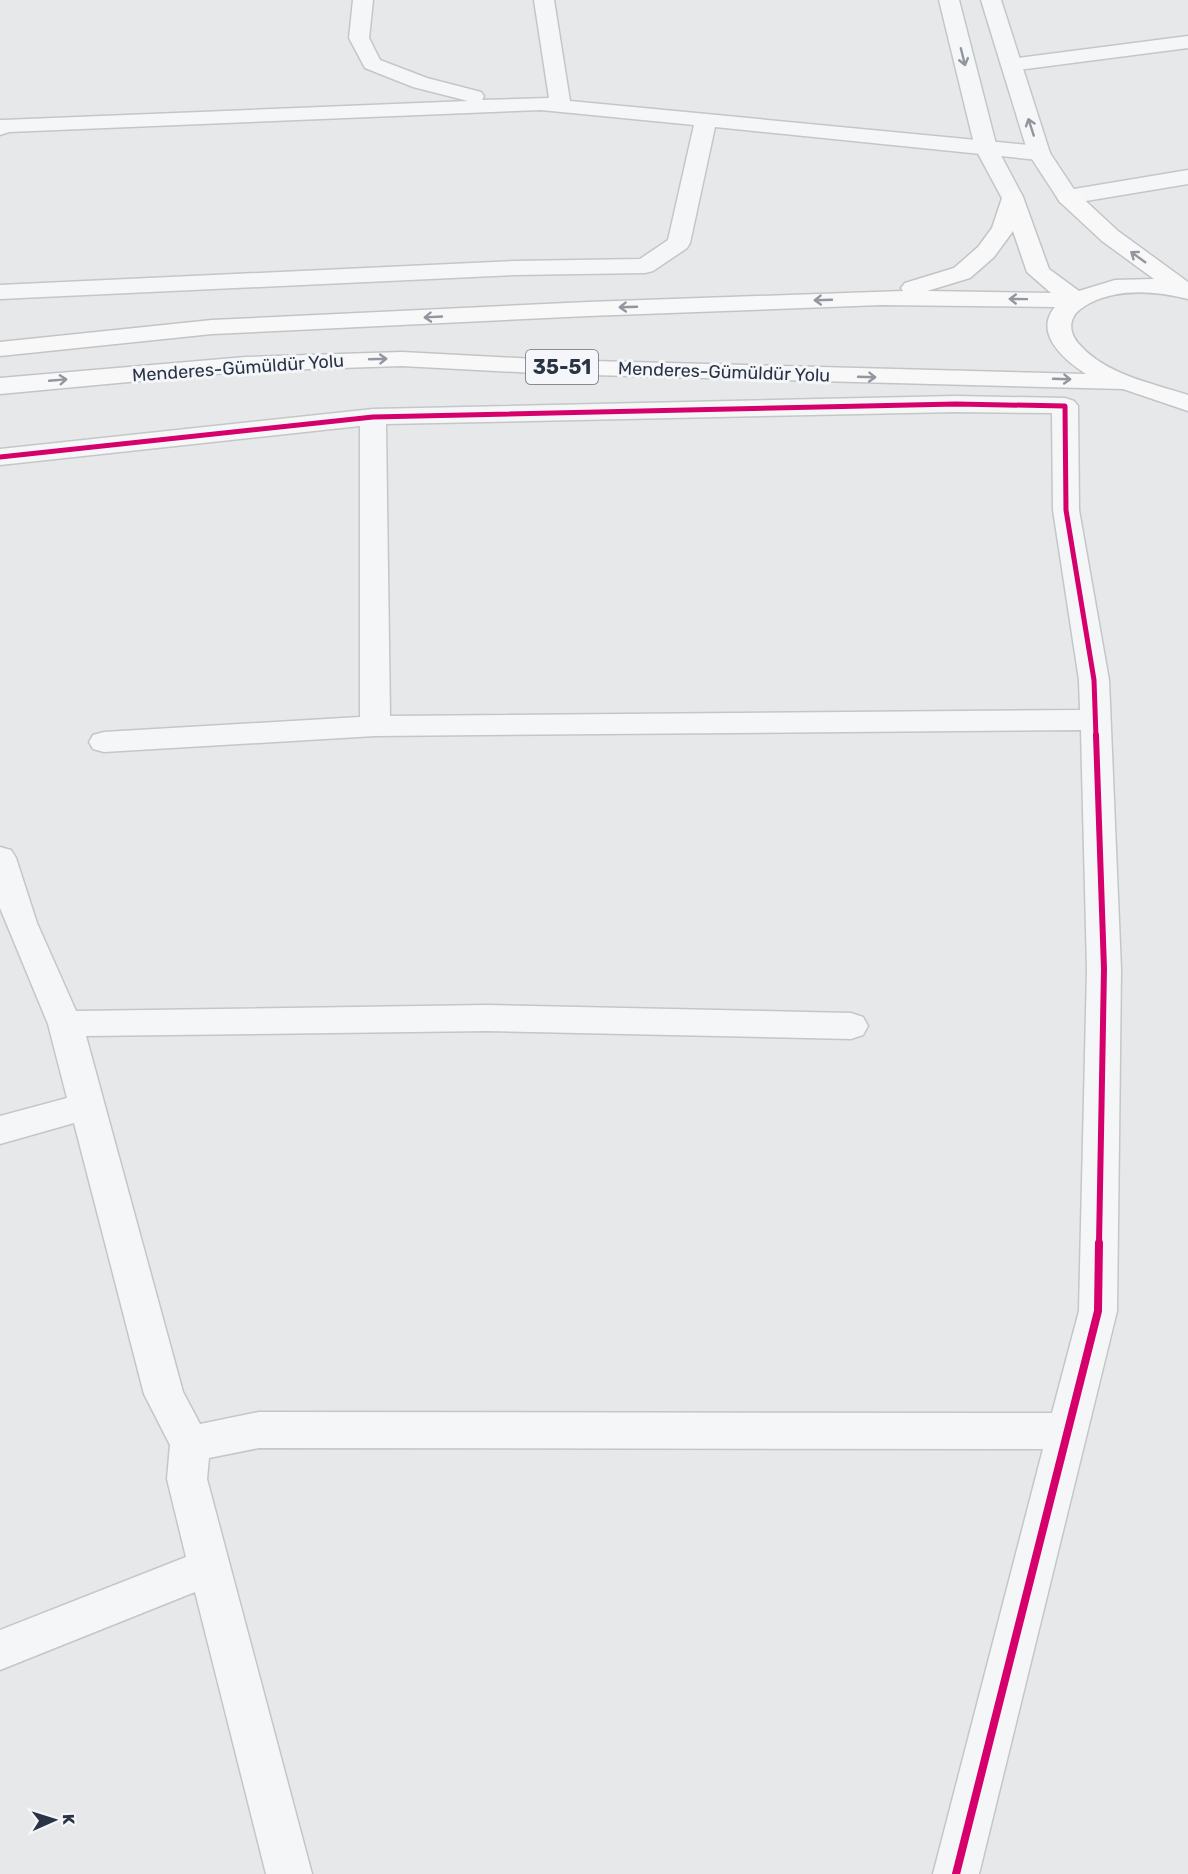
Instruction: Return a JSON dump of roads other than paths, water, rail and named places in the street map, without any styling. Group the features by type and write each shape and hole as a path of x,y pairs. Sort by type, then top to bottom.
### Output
{"main road":[{"path":"881,298 962,273 986,252 1003,229 1012,196"},
{"path":"1012,196 1039,272 1076,300"},
{"path":"1068,197 1110,236 1187,291"},
{"path":"1187,291 1145,286 1114,287 1093,292 1076,300 1063,313 1058,327 1063,343 1076,358 1097,372 1188,403"},
{"name":"Menderes-Gümüldür Yolu","path":"0,349 212,327 588,309 881,298 1076,300"},
{"name":"Menderes-Gümüldür Yolu","path":"0,386 246,364 402,359 554,367 1125,382"},
{"path":"1125,382 1154,387 1188,387"}],"street":[{"path":"363,0 359,38 372,64 420,83 476,96 492,106"},
{"path":"544,0 560,105"},
{"path":"949,0 986,147 1012,196"},
{"path":"991,0 1039,153 1068,197 1188,177"},
{"path":"1011,65 1188,42"},
{"path":"0,129 3,126 560,105 1039,153"},
{"path":"0,292 502,268 645,266 679,243 706,119"},
{"path":"0,457 373,417 944,404 1065,406 1066,510 1094,680 1104,969 1098,1311 956,1874"},
{"path":"373,417 375,726"},
{"path":"104,742 375,726 1095,720"},
{"path":"0,858 21,923 65,1024 164,1394 190,1444 187,1479 289,1874"},
{"path":"65,1024 488,1018 851,1026"},
{"path":"0,1130 87,1106"},
{"path":"190,1444 259,1430 1067,1431"},
{"path":"0,1650 209,1567"}]}
